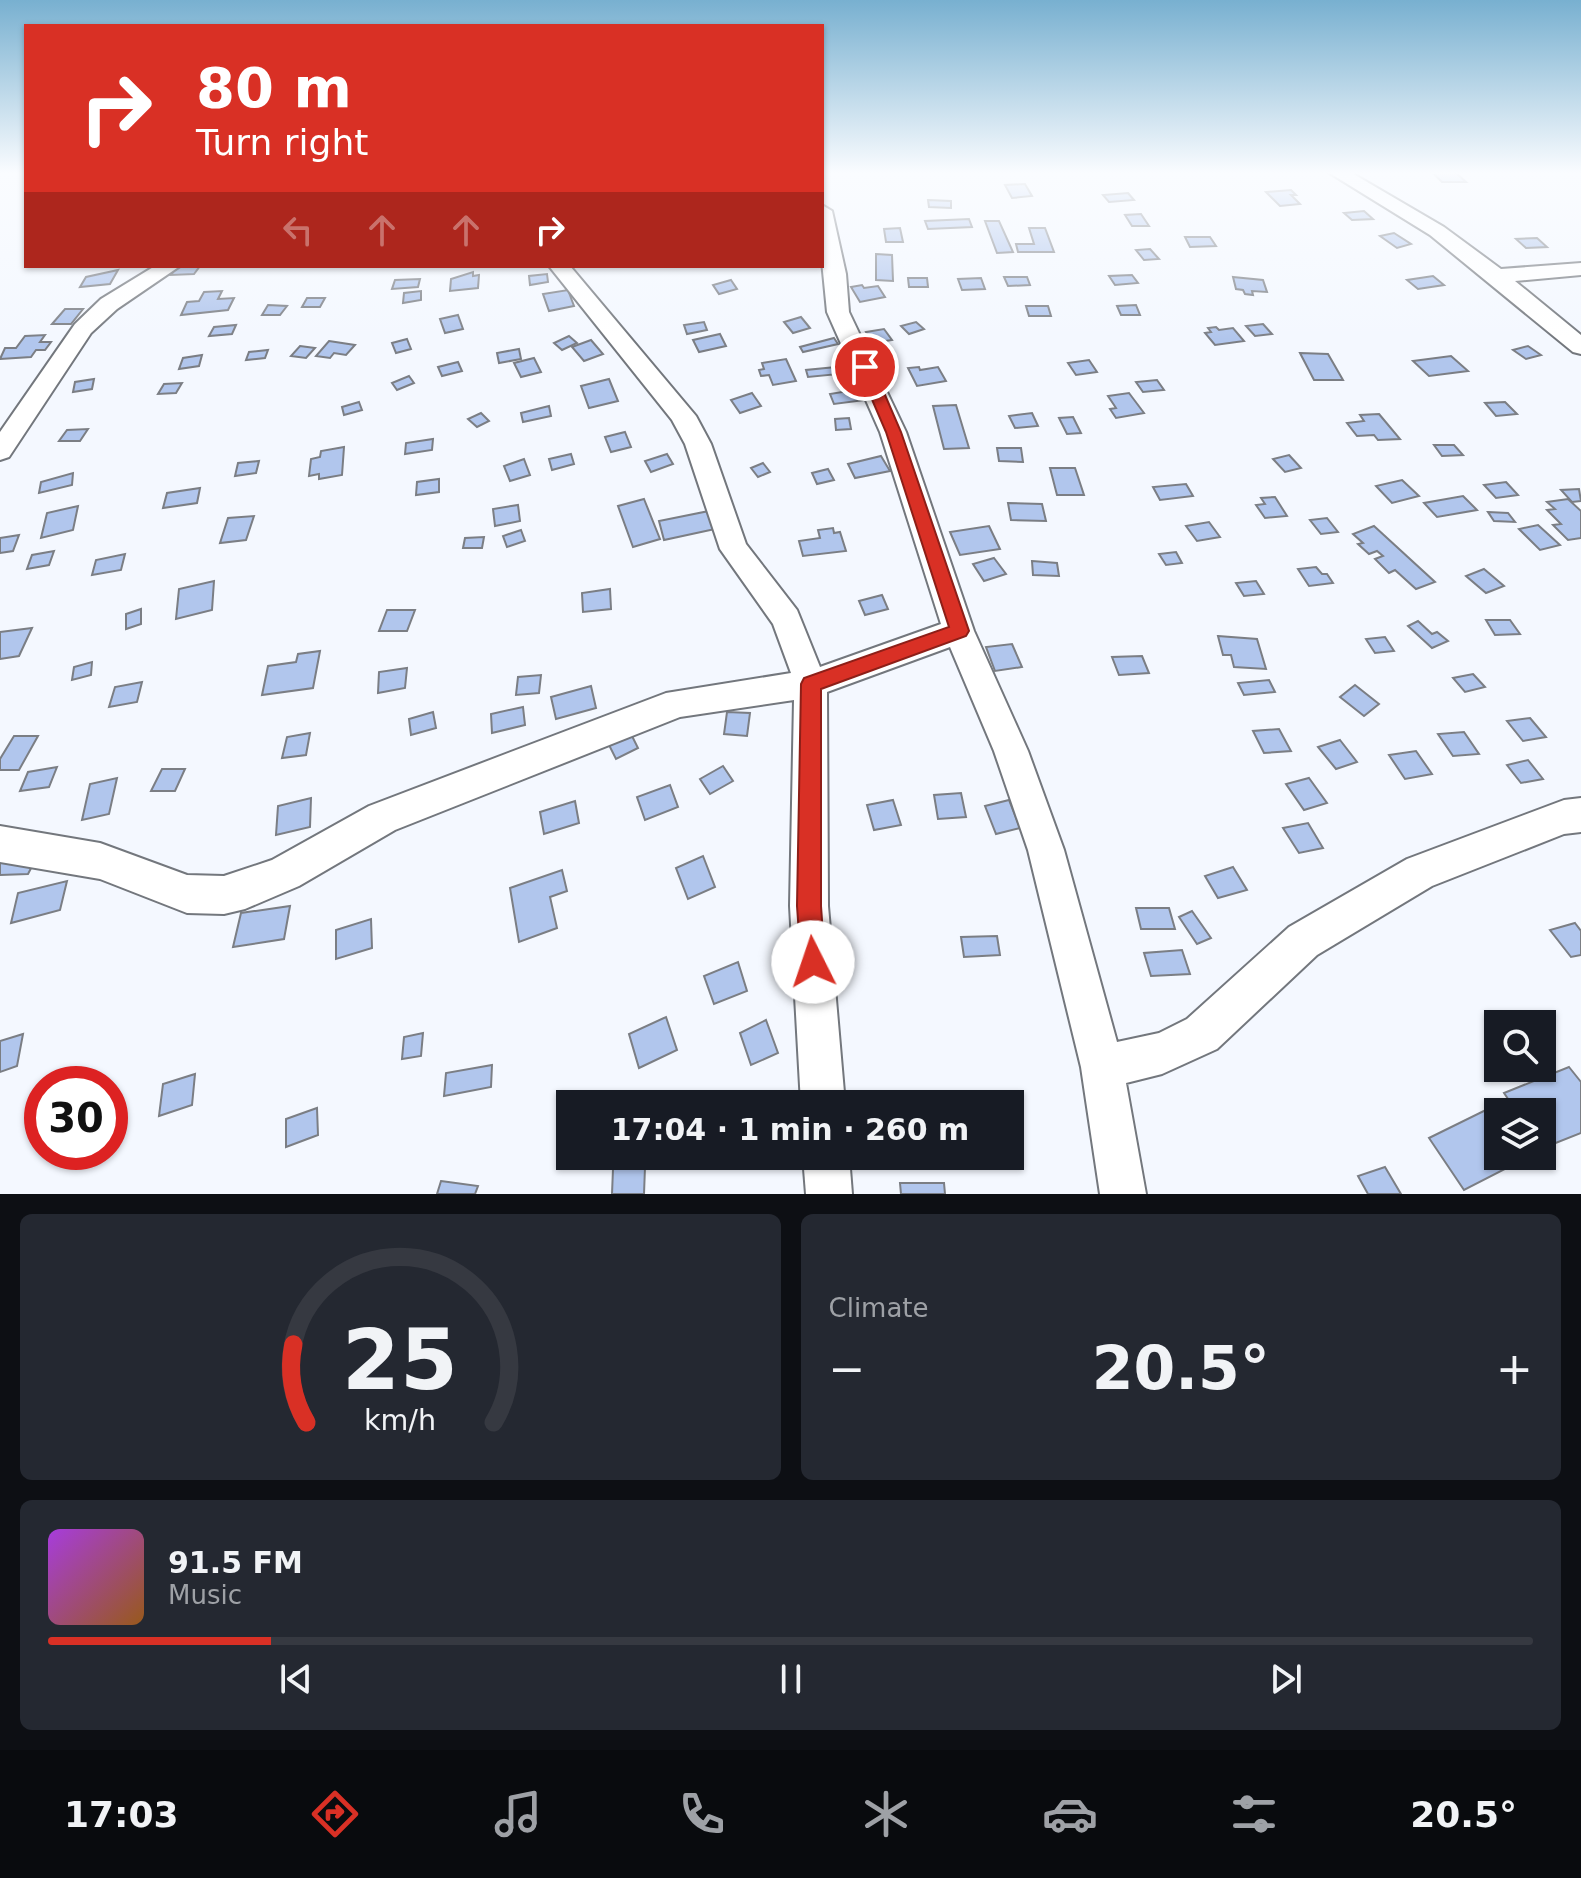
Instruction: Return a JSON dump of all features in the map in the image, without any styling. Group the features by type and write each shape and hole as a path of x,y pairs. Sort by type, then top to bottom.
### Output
{"street":[{"path":"825,228 835,274 838,312 893,432 959,631 1011,751 1046,850 1102,1067 1123,1194"},
{"path":"1431,228 1496,276 1581,347"},
{"path":"0,451 83,329 109,304 167,268"},
{"path":"561,268 683,416 698,444 734,549 786,619 811,684 809,906 822,1090"},
{"path":"1496,276 1581,269"},
{"path":"0,844 67,855 132,871 180,894 222,896 266,883 382,818 678,703 811,684 959,631"},
{"path":"1102,1067 1162,1053 1202,1034 1303,941 1420,872 1564,817 1581,815"},
{"path":"827,1170 829,1194"}],"building":[{"path":"900,228 903,242 886,242 884,229"},
{"path":"988,228 1002,228 1013,252 997,253"},
{"path":"1029,228 1045,228 1054,252 1018,252 1016,244 1034,244"},
{"path":"1394,233 1411,244 1397,248 1380,236"},
{"path":"1185,237 1210,237 1216,246 1190,247"},
{"path":"1537,238 1547,247 1526,248 1516,239"},
{"path":"1150,249 1159,259 1144,260 1136,250"},
{"path":"876,254 892,255 893,281 876,280"},
{"path":"176,268 198,268 194,274 171,275"},
{"path":"118,270 110,284 80,287 86,277"},
{"path":"473,272 473,276 479,275 478,288 450,291 451,279"},
{"path":"547,274 548,282 530,285 529,276"},
{"path":"1132,275 1138,283 1115,285 1109,276"},
{"path":"1433,276 1444,285 1418,289 1407,280"},
{"path":"1004,277 1027,277 1030,285 1008,286"},
{"path":"1233,277 1263,280 1267,292 1245,294 1243,290 1236,289"},
{"path":"908,278 927,278 928,287 909,287"},
{"path":"981,278 985,289 962,290 958,279"},
{"path":"420,279 418,287 392,289 395,280"},
{"path":"731,280 737,289 719,294 713,285"},
{"path":"862,285 864,288 878,286 885,297 860,302 851,287"},
{"path":"568,290 574,306 549,311 543,294"},
{"path":"222,291 218,299 234,298 228,310 181,315 187,302 199,301 204,292"},
{"path":"421,291 421,300 403,303 404,293"},
{"path":"307,298 325,298 320,307 302,307"},
{"path":"268,305 287,306 280,315 262,315"},
{"path":"1136,305 1140,315 1121,315 1117,306"},
{"path":"1026,306 1048,306 1051,316 1029,316"},
{"path":"65,309 83,309 71,324 52,324"},
{"path":"458,315 463,329 445,333 440,319"},
{"path":"801,317 810,328 793,333 784,322"},
{"path":"704,322 707,330 687,334 684,325"},
{"path":"916,322 924,329 909,334 901,326"},
{"path":"1263,324 1272,334 1255,336 1246,326"},
{"path":"236,325 232,334 209,336 214,327"},
{"path":"1216,327 1219,330 1233,328 1244,341 1215,345 1205,333 1211,332 1208,328"},
{"path":"884,329 892,340 873,343 866,332"},
{"path":"720,334 726,346 699,352 693,340"},
{"path":"45,335 40,342 51,342 45,350 36,350 31,357 0,359 5,348 16,348 25,336"},
{"path":"569,336 577,343 562,350 554,343"},
{"path":"834,338 838,344 803,352 800,347"},
{"path":"407,339 411,349 396,353 392,343"},
{"path":"591,340 603,354 584,361 572,347"},
{"path":"329,341 355,345 346,355 334,353 330,358 316,356"},
{"path":"300,346 315,348 306,358 291,356"},
{"path":"1528,346 1541,355 1526,359 1513,350"},
{"path":"519,349 521,359 499,363 497,353"},
{"path":"268,350 265,358 246,360 249,352"},
{"path":"1300,353 1328,354 1343,380 1314,380"},
{"path":"202,355 199,366 179,369 183,358"},
{"path":"1451,356 1468,371 1429,376 1413,361"},
{"path":"534,358 541,372 521,377 514,363"},
{"path":"786,359 796,381 773,385 769,375 761,376 759,370 764,369 762,363"},
{"path":"1089,360 1097,372 1076,375 1068,363"},
{"path":"458,362 462,371 442,376 438,367"},
{"path":"846,366 849,373 808,377 806,370"},
{"path":"919,367 920,370 938,367 946,381 917,386 908,368"},
{"path":"409,376 414,383 397,390 392,383"},
{"path":"94,379 92,389 73,392 75,382"},
{"path":"609,379 618,401 589,408 581,386"},
{"path":"1157,380 1164,390 1143,392 1136,382"},
{"path":"182,383 176,393 158,394 164,384"},
{"path":"860,389 865,400 834,404 830,394"},
{"path":"752,393 761,406 740,413 731,400"},
{"path":"1129,393 1144,413 1116,418 1110,409 1116,408 1108,396"},
{"path":"359,402 362,410 344,415 342,407"},
{"path":"1505,402 1517,414 1496,416 1485,403"},
{"path":"956,405 969,448 944,449 933,406"},
{"path":"549,406 551,416 523,422 521,413"},
{"path":"481,413 489,421 477,427 468,419"},
{"path":"1032,413 1038,426 1015,428 1009,416"},
{"path":"1379,414 1400,439 1378,440 1374,435 1357,436 1347,423 1364,421 1360,415"},
{"path":"1073,417 1081,433 1067,434 1059,418"},
{"path":"849,418 851,429 836,430 835,419"},
{"path":"88,429 80,441 59,441 67,430"},
{"path":"625,432 631,447 611,452 605,437"},
{"path":"433,439 432,450 405,454 406,443"},
{"path":"1434,445 1454,445 1463,455 1442,456"},
{"path":"344,447 342,475 319,479 319,474 309,476 311,459 320,457 321,451"},
{"path":"997,448 1021,448 1023,462 999,461"},
{"path":"571,454 574,464 552,470 549,459"},
{"path":"667,454 673,464 651,472 645,461"},
{"path":"1289,455 1301,468 1285,472 1273,459"},
{"path":"881,456 890,471 855,478 848,464"},
{"path":"524,459 530,475 510,481 504,466"},
{"path":"259,461 256,473 235,476 238,463"},
{"path":"763,463 770,472 758,477 751,468"},
{"path":"1050,468 1075,468 1084,495 1057,495"},
{"path":"828,469 834,480 817,484 812,473"},
{"path":"73,473 72,485 39,493 41,482"},
{"path":"439,479 439,492 416,495 417,482"},
{"path":"1402,480 1419,496 1392,503 1376,486"},
{"path":"1506,482 1518,495 1496,498 1484,485"},
{"path":"1186,484 1193,496 1160,500 1153,487"},
{"path":"200,488 197,503 163,508 167,493"},
{"path":"1579,489 1581,501 1572,502 1561,490"},
{"path":"1463,496 1477,510 1437,517 1424,503"},
{"path":"1275,497 1287,516 1265,518 1256,505 1265,504 1261,498"},
{"path":"644,499 660,539 633,547 618,506"},
{"path":"1568,499 1581,511 1581,538 1568,540 1553,525 1561,524 1547,510 1555,509 1547,502"},
{"path":"1008,503 1042,504 1046,521 1011,520"},
{"path":"518,505 520,521 495,526 493,509"},
{"path":"78,506 73,530 41,538 47,513"},
{"path":"709,511 715,529 664,540 659,521"},
{"path":"1488,512 1508,513 1515,522 1494,521"},
{"path":"254,516 246,540 220,543 228,518"},
{"path":"1327,518 1338,532 1321,534 1310,520"},
{"path":"1209,522 1220,537 1197,541 1186,526"},
{"path":"1538,525 1560,545 1540,550 1519,529"},
{"path":"989,526 1000,549 960,555 950,532"},
{"path":"1374,526 1435,582 1416,589 1395,570 1389,573 1375,559 1383,556 1377,551 1369,554 1353,534"},
{"path":"833,528 834,533 840,532 846,551 803,556 799,541 820,538 818,530"},
{"path":"521,530 525,541 507,547 503,536"},
{"path":"19,535 13,551 0,553 0,538"},
{"path":"484,537 482,548 463,548 465,538"},
{"path":"54,551 49,565 27,569 32,555"},
{"path":"1176,552 1182,563 1166,565 1159,554"},
{"path":"125,554 121,570 92,575 96,560"},
{"path":"994,558 1006,574 984,581 973,564"},
{"path":"1032,561 1057,563 1059,576 1033,575"},
{"path":"1316,567 1322,574 1327,574 1333,583 1309,586 1298,569"},
{"path":"1484,569 1504,586 1486,593 1466,576"},
{"path":"214,581 212,610 176,619 179,589"},
{"path":"1256,581 1264,594 1244,596 1236,583"},
{"path":"610,589 611,609 583,612 582,593"},
{"path":"882,595 888,609 865,615 859,601"},
{"path":"141,609 141,624 126,629 126,614"},
{"path":"387,610 415,610 407,631 379,631"},
{"path":"1486,620 1510,620 1520,634 1495,635"},
{"path":"1418,621 1432,634 1437,632 1448,641 1432,648 1408,626"},
{"path":"32,628 19,656 0,659 0,632"},
{"path":"1218,636 1257,639 1266,669 1234,667 1231,655 1223,655"},
{"path":"1385,637 1394,651 1375,653 1366,639"},
{"path":"1012,644 1022,667 995,671 986,647"},
{"path":"320,651 313,688 262,695 268,666 296,662 298,654"},
{"path":"1142,656 1149,673 1119,675 1112,657"},
{"path":"92,662 91,675 72,680 74,667"},
{"path":"407,668 405,688 378,693 379,672"},
{"path":"1473,674 1485,687 1465,692 1453,678"},
{"path":"541,675 539,693 516,695 518,677"},
{"path":"1269,680 1275,692 1244,695 1238,683"},
{"path":"142,682 137,702 109,707 115,687"},
{"path":"1355,685 1379,704 1364,716 1340,697"},
{"path":"591,686 596,708 556,719 551,697"},
{"path":"523,707 525,725 492,733 491,714"},
{"path":"433,712 436,728 411,735 409,719"},
{"path":"727,712 750,713 747,736 724,734"},
{"path":"1530,718 1546,737 1523,741 1507,721"},
{"path":"1279,729 1291,751 1264,753 1253,731"},
{"path":"1464,732 1479,754 1453,756 1438,734"},
{"path":"310,733 306,755 282,758 287,737"},
{"path":"631,734 638,748 616,759 609,745"},
{"path":"14,736 38,736 19,770 0,770 0,759"},
{"path":"1340,740 1357,762 1336,769 1318,747"},
{"path":"1416,751 1432,774 1405,779 1389,755"},
{"path":"1528,760 1543,779 1521,783 1507,765"},
{"path":"723,766 733,781 710,794 700,779"},
{"path":"57,767 49,787 20,791 28,772"},
{"path":"162,769 185,769 175,791 151,791"},
{"path":"117,778 109,814 82,820 90,784"},
{"path":"1309,778 1327,803 1304,810 1286,784"},
{"path":"670,785 678,807 645,820 637,797"},
{"path":"961,793 966,817 938,819 934,795"},
{"path":"311,798 310,827 276,835 278,806"},
{"path":"893,800 901,825 874,830 867,805"},
{"path":"1009,800 1020,828 996,834 985,806"},
{"path":"575,801 579,823 544,834 540,812"},
{"path":"1308,823 1323,848 1299,853 1283,828"},
{"path":"40,851 28,874 0,875 0,852"},
{"path":"703,856 715,887 688,899 676,868"},
{"path":"1233,867 1247,890 1218,898 1205,876"},
{"path":"562,870 567,891 550,897 557,928 519,942 510,888"},
{"path":"67,881 60,910 11,923 18,893"},
{"path":"290,906 284,939 233,947 241,913"},
{"path":"1136,908 1169,908 1175,929 1141,929"},
{"path":"1192,911 1211,938 1197,944 1179,917"},
{"path":"371,919 372,948 336,959 336,930"},
{"path":"1575,923 1581,931 1581,955 1571,957 1550,930"},
{"path":"997,936 1000,955 964,957 961,937"},
{"path":"1182,950 1190,974 1151,976 1144,953"},
{"path":"738,962 747,991 714,1004 704,976"},
{"path":"666,1017 677,1050 639,1068 629,1034"},
{"path":"766,1020 778,1053 751,1065 740,1033"},
{"path":"423,1033 421,1056 402,1059 404,1037"},
{"path":"23,1034 17,1066 0,1072 0,1041"},
{"path":"492,1065 491,1087 444,1096 446,1073"},
{"path":"1569,1067 1581,1082 1581,1133 1556,1143 1556,1098 1507,1098 1504,1093 1532,1082 1556,1082 1556,1072"},
{"path":"195,1074 192,1105 159,1116 163,1084"},
{"path":"317,1108 318,1135 286,1147 286,1119"},
{"path":"1484,1111 1484,1170 1503,1170 1464,1190 1429,1138"},
{"path":"1385,1167 1401,1194 1368,1194 1358,1176"},
{"path":"613,1170 645,1170 644,1194 612,1194"},
{"path":"441,1181 478,1186 475,1194 437,1194"},
{"path":"900,1183 944,1183 945,1194 901,1194"}],"route":[{"path":"813,962 809,906 811,684 959,631 893,432 865,367"}]}
